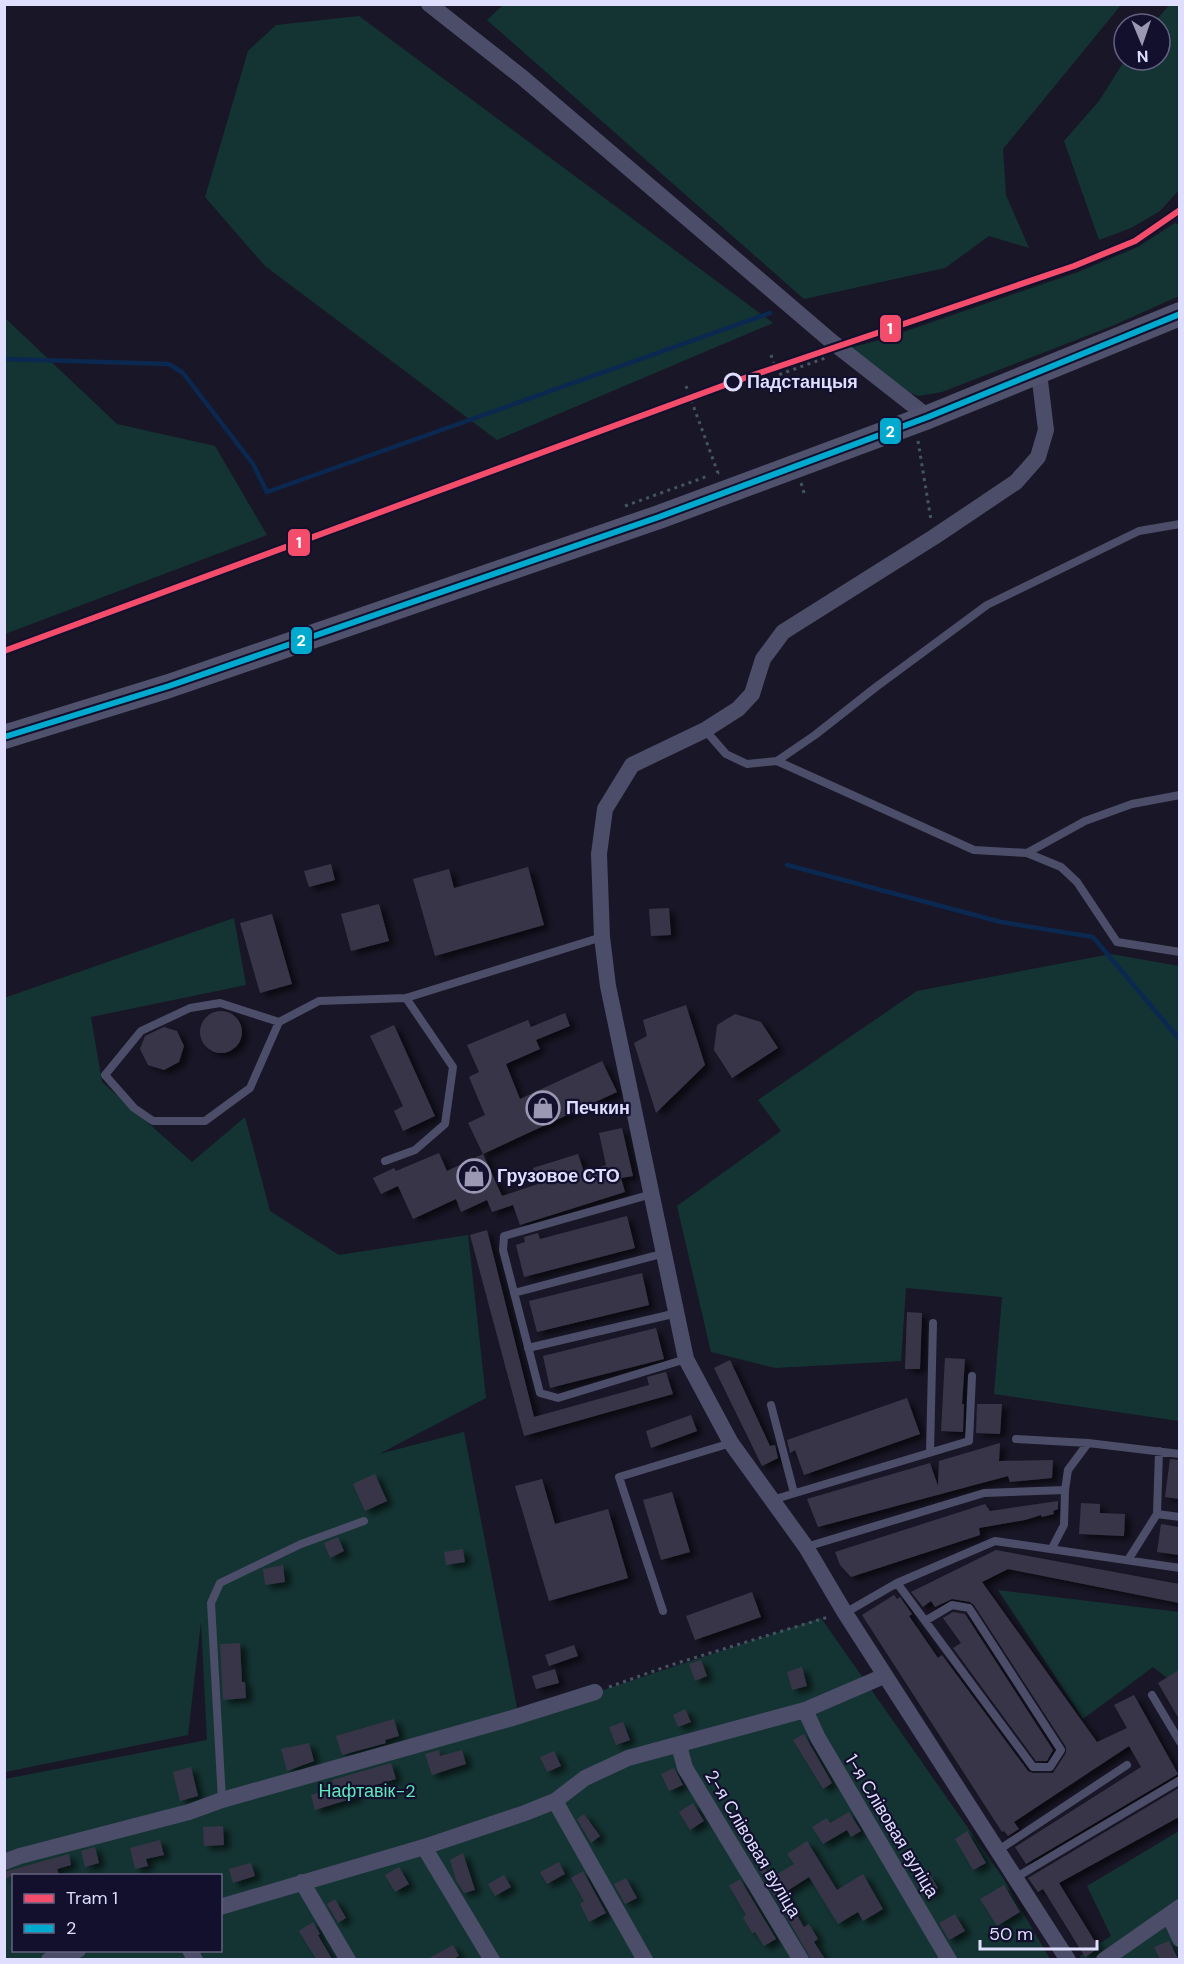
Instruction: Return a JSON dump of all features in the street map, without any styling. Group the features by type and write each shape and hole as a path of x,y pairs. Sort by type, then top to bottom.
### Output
{"main road":[{"path":"4,737 169,686 636,525 922,419 1179,314"}],"street":[{"path":"429,4 523,78 922,419"},
{"path":"1039,373 1046,429 1038,457 1016,482 934,537 783,632 763,658 752,694 738,709 705,730 632,765 605,809 599,854 602,937 608,986 686,1359 731,1443 806,1547 884,1676 1068,1959"},
{"path":"222,1906 424,1847 525,1814 555,1801 585,1778 628,1758 804,1710 884,1676"},
{"path":"4,1862 189,1812 222,1800 509,1719 595,1692"},
{"name":"1-я Слівовая вуліца","path":"804,1710 818,1738 949,1959"},
{"name":"2-я Слівовая вуліца","path":"680,1745 685,1768 801,1959"},
{"path":"555,1801 645,1959"},
{"path":"424,1847 492,1959"},
{"path":"302,1882 348,1959"},
{"path":"1104,1959 1174,1911 1179,1939"},
{"path":"49,1959 72,1952"}],"lane":[{"path":"705,730 726,754 747,764 777,761 987,605 1139,531 1179,524"},
{"path":"777,761 974,850 1027,853 1060,867 1077,882 1117,942 1179,952"},
{"path":"1027,853 1085,821 1132,804 1179,795"},
{"path":"279,1022 220,1004 190,1008 141,1031 105,1075 134,1108 153,1120 205,1121 250,1088 279,1022 319,1001 406,998 602,937"},
{"path":"385,1161 415,1150 445,1124 453,1067 406,998"},
{"path":"652,1194 504,1236 503,1251 540,1393 558,1398 686,1359"},
{"path":"514,1293 664,1254"},
{"path":"528,1348 677,1313"},
{"path":"930,1452 933,1323"},
{"path":"772,1500 969,1441 972,1376"},
{"path":"771,1405 794,1493"},
{"path":"1017,1439 1088,1443 1179,1454"},
{"path":"663,1611 619,1477 731,1443"},
{"path":"1052,1548 1064,1525 1068,1470 1088,1443"},
{"path":"1128,1560 1157,1514 1159,1451"},
{"path":"806,1547 984,1493 1065,1490"},
{"path":"1157,1514 1179,1517"},
{"path":"222,1800 211,1603 220,1583 301,1544 364,1521"},
{"path":"844,1613 897,1583 994,1541 1179,1568"},
{"path":"897,1583 925,1622 1033,1767 1050,1767 1061,1750 969,1608 952,1605 925,1622"},
{"path":"1152,1695 1179,1742"},
{"path":"998,1851 1127,1765"},
{"path":"1015,1878 1179,1780"}],"path":[{"path":"771,355 778,375 844,351"},
{"path":"625,506 718,473 686,386"},
{"path":"922,419 934,537"},
{"path":"595,1692 671,1665 810,1621 844,1613"}],"green space":[{"path":"504,4 1121,4 1115,12 1112,12 1112,16 1003,149 1006,195 1029,248 989,236 945,268 804,299 487,20"},
{"path":"1170,4 1179,5 1179,190 1160,211 1131,228 1099,240 1064,141 1099,101 1117,72 1172,72 1172,12 1163,12"},
{"path":"359,16 773,323 497,440 265,266 205,197 248,51 276,25"},
{"path":"1175,223 1179,225 1179,296 1112,326 942,392 919,396 904,391 849,348 880,340 1078,272 1138,247"},
{"path":"5,318 117,424 215,446 267,535 5,634"},
{"name":"Нафтавік-2","path":"234,918 246,985 91,1017 102,1082 192,1162 245,1117 270,1211 339,1255 468,1235 486,1398 379,1454 464,1432 519,1718 821,1618 1003,1878 1050,1959 5,1959 5,1779 207,1740 201,1622 188,1735 5,1772 4,998"},
{"path":"1111,954 1179,966 1179,1421 994,1394 1002,1297 906,1288 901,1361 775,1368 711,1352 677,1206 781,1131 758,1100 917,991"},
{"path":"998,1590 1179,1612 1179,1687 1153,1667 1083,1719"},
{"path":"1179,1831 1179,1959 1081,1960 1080,1956 1111,1936 1087,1886"}],"building":[{"path":"331,864 335,880 309,887 304,871"},
{"path":"528,867 544,925 435,956 413,879 449,869 454,888"},
{"path":"379,904 389,941 351,951 341,914"},
{"path":"669,908 671,935 651,936 649,909"},
{"path":"272,914 292,984 260,993 240,923"},
{"path":"686,1005 705,1065 656,1113 634,1043 647,1036 643,1020"},
{"path":"221,1011 236,1017 242,1032 236,1047 221,1053 206,1047 200,1032 206,1017"},
{"path":"565,1013 570,1026 536,1040 540,1049 506,1064 520,1099 602,1061 617,1092 483,1154 468,1123 485,1115 469,1077 479,1072 467,1045 528,1020 531,1027"},
{"path":"735,1014 761,1022 778,1048 732,1078 714,1050 717,1025"},
{"path":"394,1025 435,1116 403,1131 394,1111 403,1106 370,1036"},
{"path":"164,1027 177,1031 184,1046 179,1062 164,1070 148,1065 140,1049 145,1036"},
{"path":"622,1128 633,1176 621,1178 625,1192 520,1225 513,1205 492,1212 487,1200 461,1212 456,1199 413,1219 398,1186 381,1194 373,1178 394,1168 396,1171 439,1153 447,1171 483,1154 502,1196 538,1184 533,1168 578,1154 584,1172 606,1165 599,1133"},
{"path":"627,1216 635,1248 524,1277 516,1245 525,1242 524,1237 538,1233 540,1239"},
{"path":"487,1230 534,1417 649,1385 647,1377 666,1372 673,1394 524,1436 470,1235"},
{"path":"642,1273 649,1305 537,1332 529,1301"},
{"path":"907,1312 922,1313 920,1369 905,1369"},
{"path":"656,1328 664,1359 550,1388 543,1356"},
{"path":"945,1358 965,1359 963,1432 941,1431"},
{"path":"730,1360 770,1446 775,1445 778,1458 762,1466 714,1368"},
{"path":"907,1398 920,1434 804,1475 795,1450 790,1453 787,1440"},
{"path":"977,1404 1002,1404 1000,1434 976,1433"},
{"path":"691,1415 697,1431 651,1448 646,1431"},
{"path":"1000,1443 999,1461 1053,1460 1052,1478 1010,1482 1008,1476 818,1527 807,1499 930,1463 938,1486 939,1461"},
{"path":"1170,1459 1179,1460 1179,1499 1165,1497"},
{"path":"375,1474 387,1501 365,1511 353,1484"},
{"path":"542,1479 555,1524 608,1509 628,1578 549,1601 515,1486"},
{"path":"672,1492 690,1552 661,1560 643,1500"},
{"path":"1058,1501 1058,1509 1053,1511 1054,1514 979,1528 980,1535 851,1577 840,1565 835,1552 985,1504 990,1511"},
{"path":"1081,1503 1100,1504 1100,1513 1125,1514 1124,1536 1079,1534"},
{"path":"1161,1524 1179,1527 1179,1555 1157,1552"},
{"path":"338,1537 344,1551 330,1558 324,1543"},
{"path":"463,1549 465,1562 446,1565 444,1552"},
{"path":"996,1550 1179,1584 1179,1603 1008,1569 982,1582 1097,1742 1127,1728 1114,1705 1134,1695 1178,1774 1026,1864 1015,1847 1141,1767 1129,1746 1014,1822 1019,1829 1008,1836 1004,1831 1002,1832 862,1615 894,1595 897,1599 900,1597 912,1614 909,1616 938,1658 942,1655 1028,1771 1053,1773 1066,1753 1066,1747 974,1605 970,1602 952,1599 935,1607 931,1601 923,1607 911,1592"},
{"path":"283,1565 285,1582 265,1585 263,1569"},
{"path":"752,1592 761,1617 695,1640 686,1616"},
{"path":"953,1612 965,1614 1053,1750 1047,1761 1036,1761 953,1648 961,1643 943,1618"},
{"path":"240,1643 242,1682 245,1682 246,1698 223,1700 220,1644"},
{"path":"574,1645 578,1656 549,1666 545,1655"},
{"path":"701,1660 707,1676 695,1681 689,1664"},
{"path":"802,1667 807,1686 792,1690 787,1672"},
{"path":"555,1669 559,1683 536,1689 532,1676"},
{"path":"1179,1670 1179,1719 1158,1683"},
{"path":"685,1709 691,1722 678,1727 673,1715"},
{"path":"394,1719 399,1736 385,1740 386,1743 342,1755 336,1736"},
{"path":"623,1722 630,1740 616,1745 609,1727"},
{"path":"804,1734 832,1783 823,1789 793,1740"},
{"path":"309,1743 314,1761 287,1771 281,1749"},
{"path":"439,1750 440,1756 462,1750 466,1764 432,1775 425,1754"},
{"path":"554,1751 561,1766 547,1772 540,1757"},
{"path":"391,1763 396,1779 355,1791 357,1797 315,1810 311,1795 334,1788 332,1780"},
{"path":"191,1767 198,1796 180,1801 173,1772"},
{"path":"674,1768 683,1785 669,1791 661,1774"},
{"path":"1179,1788 1179,1817 1059,1883 1099,1948 1085,1957 1043,1889 1038,1892 1028,1878"},
{"path":"693,1803 704,1821 690,1830 679,1812"},
{"path":"849,1812 861,1831 851,1837 847,1830 823,1844 812,1827 827,1818 830,1823"},
{"path":"584,1814 600,1836 591,1843 577,1819"},
{"path":"223,1826 224,1845 204,1846 203,1827"},
{"path":"967,1831 986,1863 973,1870 955,1839"},
{"path":"160,1840 164,1855 146,1859 148,1866 135,1869 130,1848"},
{"path":"807,1841 837,1890 863,1874 883,1909 863,1921 858,1912 838,1924 809,1877 784,1893 804,1927 809,1924 818,1939 814,1942 825,1959 811,1959 760,1871 765,1868 771,1878 794,1864 787,1854"},
{"path":"95,1847 99,1863 85,1867 81,1851"},
{"path":"463,1853 475,1890 464,1893 456,1880 450,1860"},
{"path":"69,1854 71,1865 57,1869 59,1874 12,1874 4,1879 4,1872"},
{"path":"559,1862 565,1874 547,1884 540,1872"},
{"path":"251,1863 255,1876 233,1883 229,1869"},
{"path":"399,1867 409,1884 395,1892 385,1875"},
{"path":"583,1871 606,1913 589,1922 580,1904 584,1901 571,1878"},
{"path":"504,1875 511,1887 495,1896 488,1884"},
{"path":"930,1875 938,1888 924,1896 916,1883"},
{"path":"626,1878 637,1898 625,1904 614,1884"},
{"path":"740,1879 776,1939 764,1946 755,1932 752,1933 743,1917 746,1915 729,1886"},
{"path":"1004,1885 1020,1912 997,1926 980,1899"},
{"path":"335,1899 346,1918 338,1923 327,1904"},
{"path":"955,1914 965,1931 949,1940 939,1923"},
{"path":"313,1922 332,1959 316,1959 299,1931"},
{"path":"1169,1941 1178,1959 1160,1959 1154,1947"},
{"path":"453,1945 459,1956 453,1959 428,1959"}],"waterway":[{"path":"4,359 169,364 183,373 253,464 267,492 770,313"},
{"path":"787,865 1001,922 1093,937 1180,1040"}],"tram line":[{"name":"1","path":"4,651 733,382 1074,266 1135,241 1180,210"}],"transit line":[{"name":"2","path":"4,737 169,686 659,517 928,417 1180,314"}],"place":[{"name":"Падстанцыя","path":"733,382"},
{"name":"Печкин","path":"543,1108"},
{"name":"Грузовое СТО","path":"474,1176"}]}
